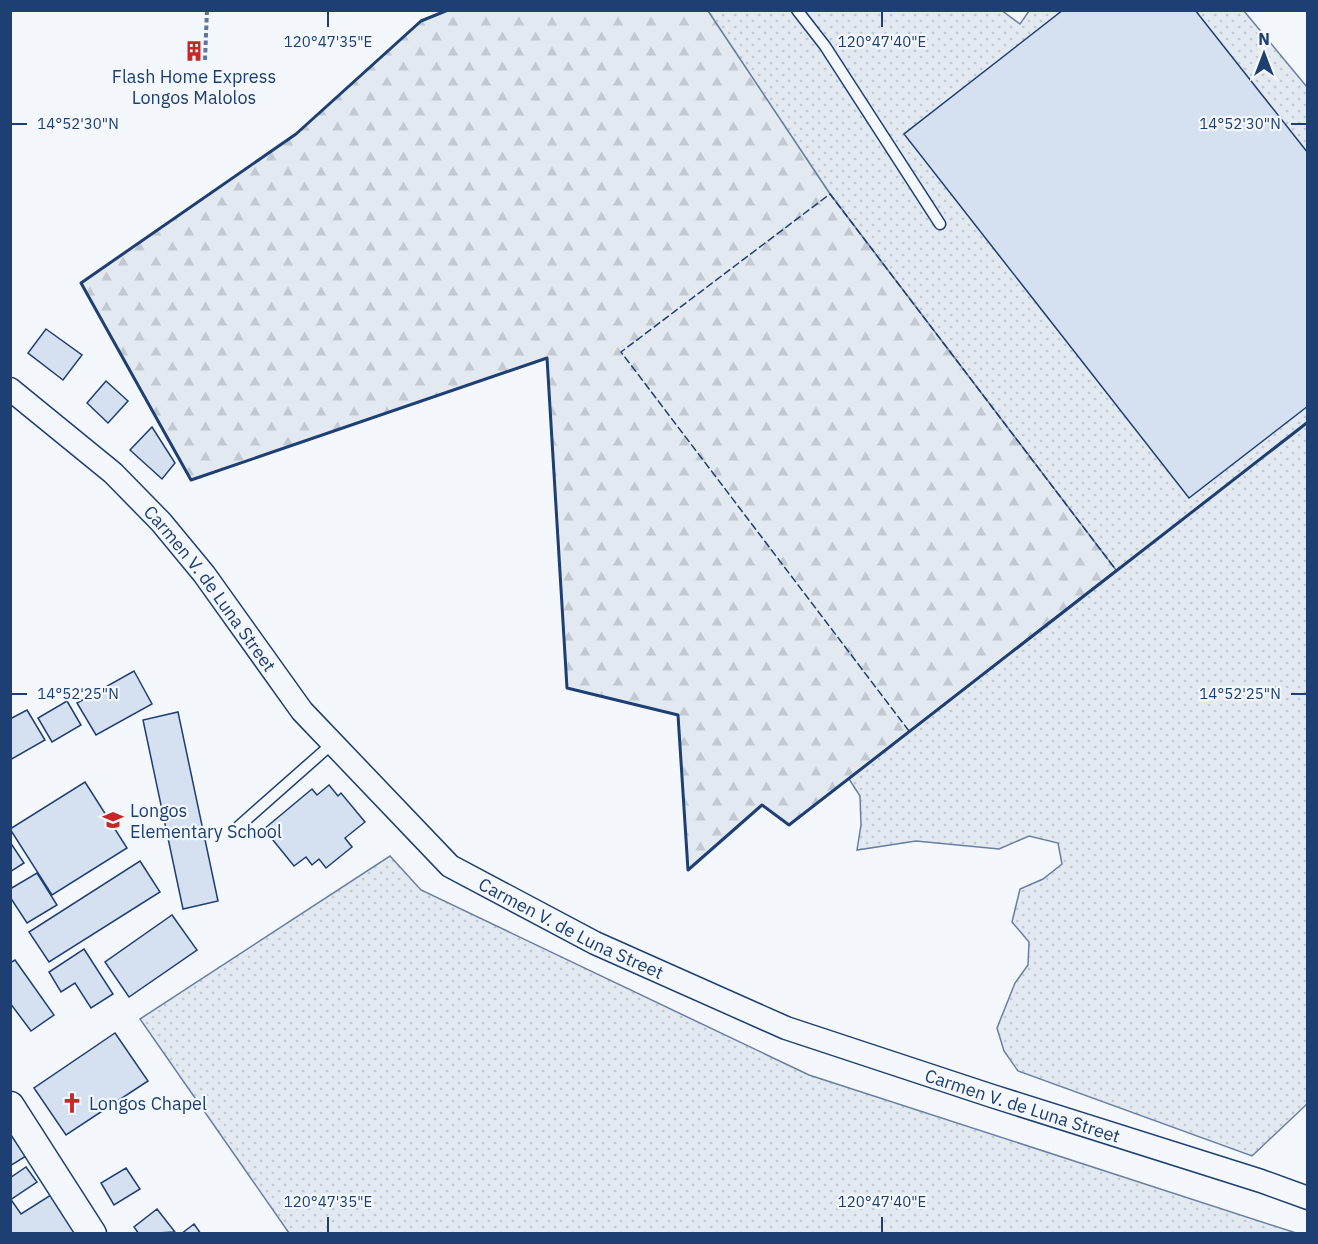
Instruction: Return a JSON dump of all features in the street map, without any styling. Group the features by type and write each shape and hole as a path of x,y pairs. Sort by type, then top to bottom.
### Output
{"street":[{"name":"Carmen V. de Luna Street","path":"10,389 113,473 161,522 204,574 302,711 450,866 596,943 786,1028 992,1096 1261,1180 1308,1198"},
{"path":"10,1106 92,1233"}],"lane":[{"path":"796,10 825,46 940,224"},
{"path":"239,826 333,743"}],"path":[{"path":"205,60 207,10"}],"green space":[{"path":"448,10 708,11 830,194 1116,570 789,825 762,805 688,870 678,715 567,688 547,358 191,480 81,283 296,134 421,21"},
{"path":"1001,10 1020,24 1029,11 1244,11 1307,87 1307,1104 1252,1156 1018,1071 1004,1051 997,1028 1015,983 1028,965 1029,942 1012,922 1020,889 1043,879 1062,864 1058,843 1029,836 999,849 916,841 857,850 861,825 860,796 849,779 1116,570 830,194 708,11"},
{"path":"390,856 421,890 809,1075 1296,1233 289,1233 140,1019"}],"building":[{"path":"1063,10 1195,10 1308,153 1308,406 1189,498 904,134"},
{"name":"Flash Home Express Longos Malolos","path":"189,41 199,41 199,61 189,60"},
{"path":"46,329 82,355 63,380 28,353"},
{"path":"106,381 128,401 108,423 87,403"},
{"path":"152,427 175,463 162,479 130,450"},
{"path":"134,671 152,704 96,735 77,703"},
{"path":"67,701 81,725 52,742 38,718"},
{"path":"27,710 45,740 10,760 10,719"},
{"path":"178,712 218,901 183,909 143,720"},
{"path":"85,782 127,848 52,895 10,829"},
{"path":"329,785 338,796 341,793 365,822 345,838 352,847 326,868 319,859 312,865 306,857 294,866 264,829 312,789 317,795"},
{"path":"10,842 24,863 10,872"},
{"path":"140,861 160,892 49,962 29,932"},
{"path":"37,873 57,905 27,923 10,897 10,889"},
{"path":"172,915 197,950 129,997 105,962"},
{"path":"84,949 113,994 91,1008 75,983 61,992 49,972"},
{"path":"15,960 54,1015 31,1031 10,1003 10,963"},
{"path":"115,1033 148,1081 66,1135 34,1088"},
{"path":"10,1136 26,1156 10,1166"},
{"path":"26,1167 37,1182 10,1200 10,1178"},
{"path":"126,1168 140,1189 114,1205 101,1183"},
{"path":"54,1193 81,1234 10,1234 10,1202 12,1201 21,1214"},
{"path":"157,1209 175,1232 139,1234 134,1227"},
{"path":"194,1224 201,1234 181,1234"}],"fence":[{"path":"909,731 621,352 830,194 1116,570"}],"wall":[{"path":"448,10 421,21 296,134 81,283 191,480 547,358 567,688 678,715 688,870 762,805 789,825 1308,422"}],"place":[{"name":"Flash Home Express Longos Malolos","path":"194,51"},
{"name":"Longos Elementary School","path":"113,820"},
{"name":"Longos Chapel","path":"72,1103"}]}
